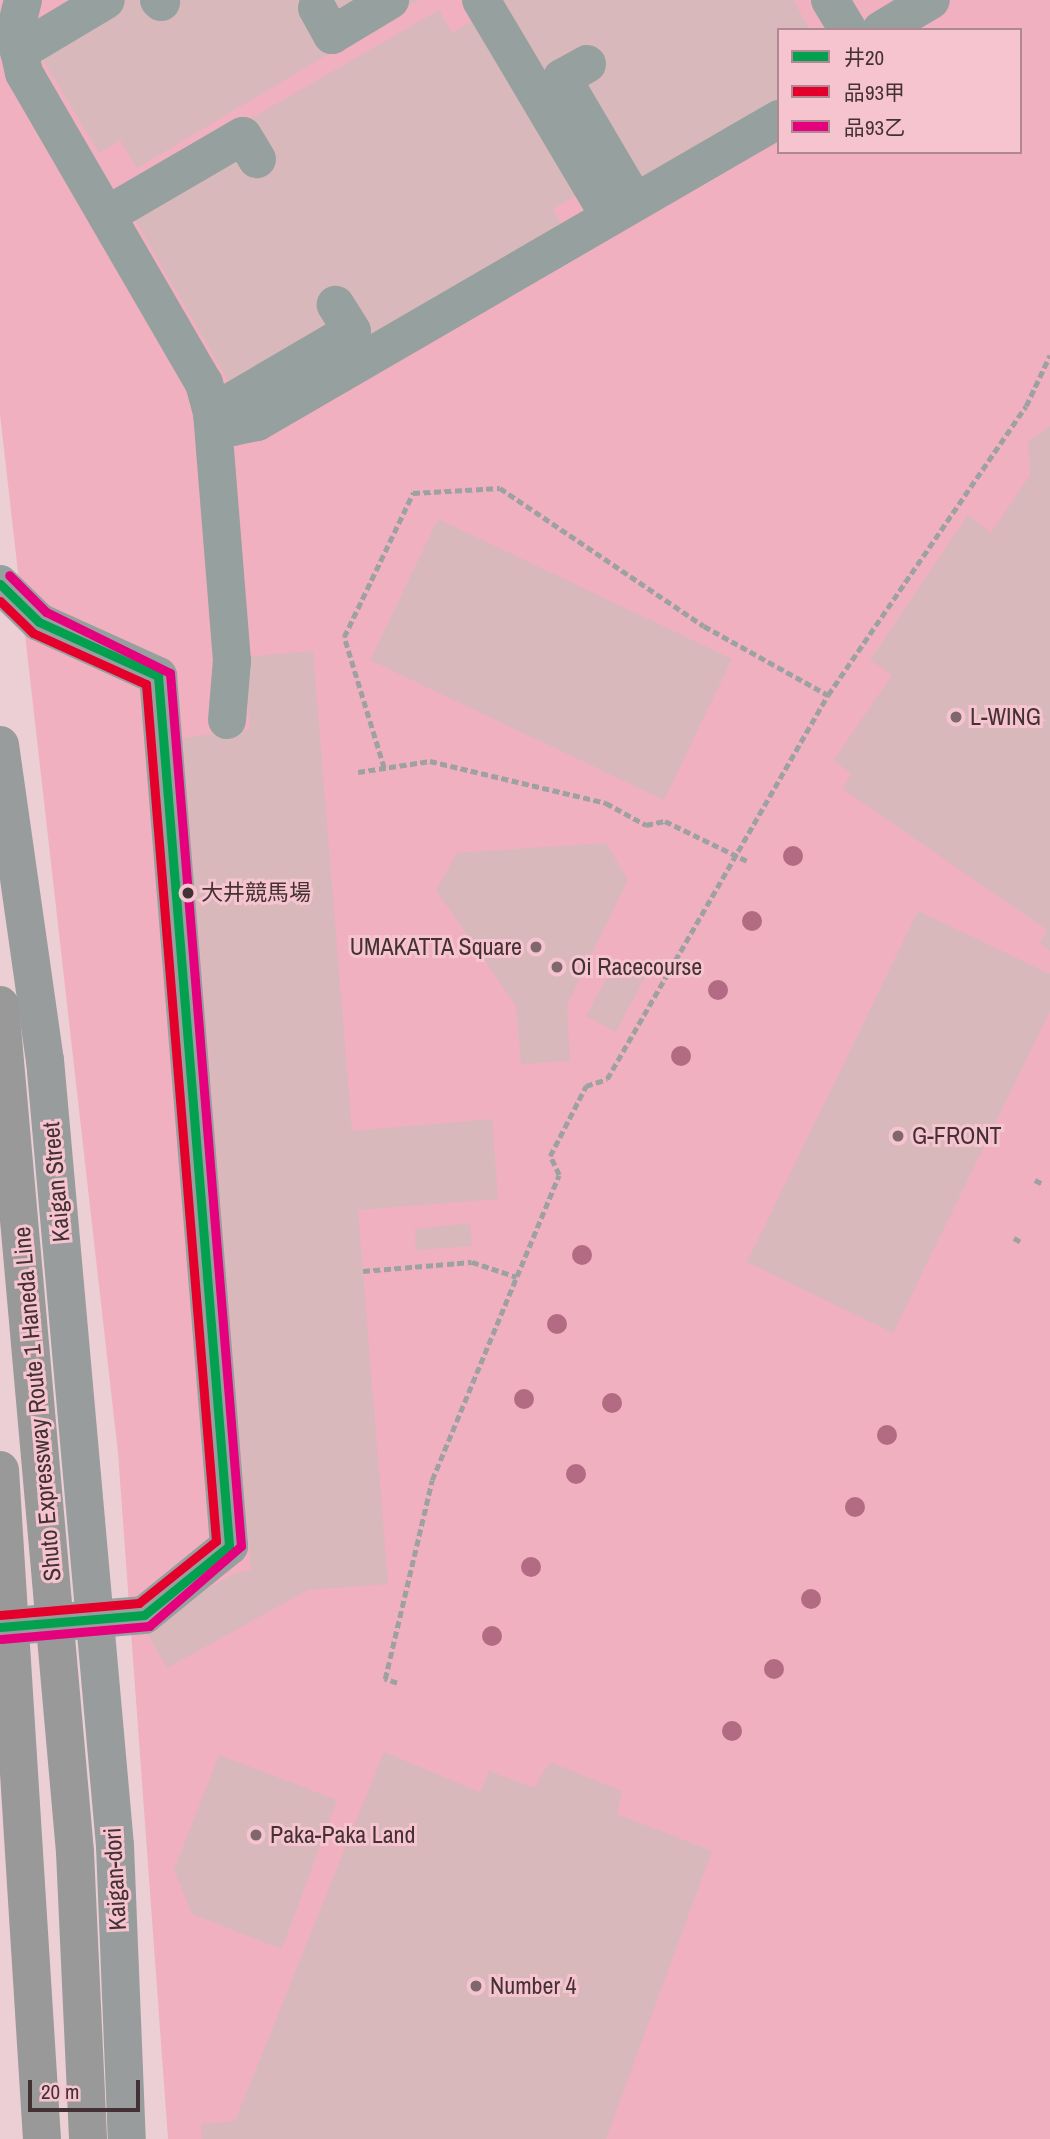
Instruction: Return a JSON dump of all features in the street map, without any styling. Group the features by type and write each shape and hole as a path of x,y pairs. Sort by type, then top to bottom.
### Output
{"highway":[{"name":"Shuto Expressway Route 1 Haneda Line","path":"0,1005 75,1852 88,2139"},
{"path":"0,1470 42,2139"}],"main road":[{"name":"Kaigan Street","path":"0,745 45,1060 95,1620"},
{"name":"Kaigan-dori","path":"95,1620 115,1846 127,2139"}],"lane":[{"path":"23,0 15,32 24,73 204,383 212,413 232,661 227,720"},
{"path":"19,52 106,0"},
{"path":"317,8 332,35 390,0"},
{"path":"481,0 623,209"},
{"path":"830,0 847,28"},
{"path":"884,28 931,0"},
{"path":"587,64 562,78 623,209"},
{"path":"212,413 233,428 257,422 777,119"},
{"path":"107,215 243,136 257,159"},
{"path":"212,413 352,331 336,305"},
{"path":"0,584 39,622 158,676 229,1546 144,1615 0,1627"}],"path":[{"path":"397,1683 385,1679 432,1480 559,1175 550,1156 586,1086 607,1079 828,695 1026,406 1050,355"},
{"path":"384,768 344,637 413,493 500,488 704,626 828,695"},
{"path":"358,772 430,761 606,803 646,825 665,821 747,861"},
{"path":"1035,1180 1043,1184"},
{"path":"1014,1238 1023,1242"},
{"path":"363,1271 472,1262 517,1277"}],"shaded area":[{"name":"Oi Racecourse","path":"0,0 1050,0 1050,2139 168,2139 118,1453 0,414"}],"building":[{"path":"86,0 419,0 137,168 120,140 99,153 28,35"},
{"path":"497,0 793,0 809,28 777,28 777,113 618,206"},
{"path":"439,10 452,33 474,20 575,196 553,209 566,232 248,415 120,194"},
{"name":"L-WING","path":"1050,426 1050,951 1039,943 1047,930 843,789 851,774 834,760 892,675 870,660 968,515 991,533 1030,475 1028,442"},
{"path":"438,519 732,659 664,800 370,660"},
{"path":"313,651 352,1131 492,1119 498,1199 358,1210 388,1584 308,1590 167,1668 143,1626 235,1573 251,1570 183,738 250,729 243,657"},
{"name":"UMAKATTA Square","path":"606,843 628,880 567,1005 570,1061 521,1064 516,1006 436,890 457,853"},
{"name":"G-FRONT","path":"918,911 1050,974 1050,1011 893,1333 747,1262"},
{"path":"615,962 645,977 616,1032 586,1016"},
{"path":"470,1223 472,1246 416,1250 415,1229"},
{"name":"Number 4","path":"384,1752 480,1792 489,1771 534,1788 550,1762 622,1791 617,1814 712,1851 606,2139 202,2139 201,2124 235,2121"},
{"name":"Paka-Paka Land","path":"219,1755 337,1800 282,1949 192,1914 174,1870"}],"transit line":[{"name":"品93乙","path":"1,1639 149,1626 241,1546 170,673 46,612 9,575"},
{"name":"井20","path":"0,584 39,622 158,676 229,1546 144,1615 0,1627"},
{"name":"品93甲","path":"0,601 33,633 146,684 216,1541 139,1603 0,1615"}],"place":[{"name":"L-WING","path":"956,717"},
{"name":"大井競馬場","path":"188,893"},
{"name":"UMAKATTA Square","path":"536,947"},
{"name":"Oi Racecourse","path":"557,967"},
{"name":"G-FRONT","path":"898,1136"},
{"name":"Paka-Paka Land","path":"256,1835"},
{"name":"Number 4","path":"476,1986"}]}
